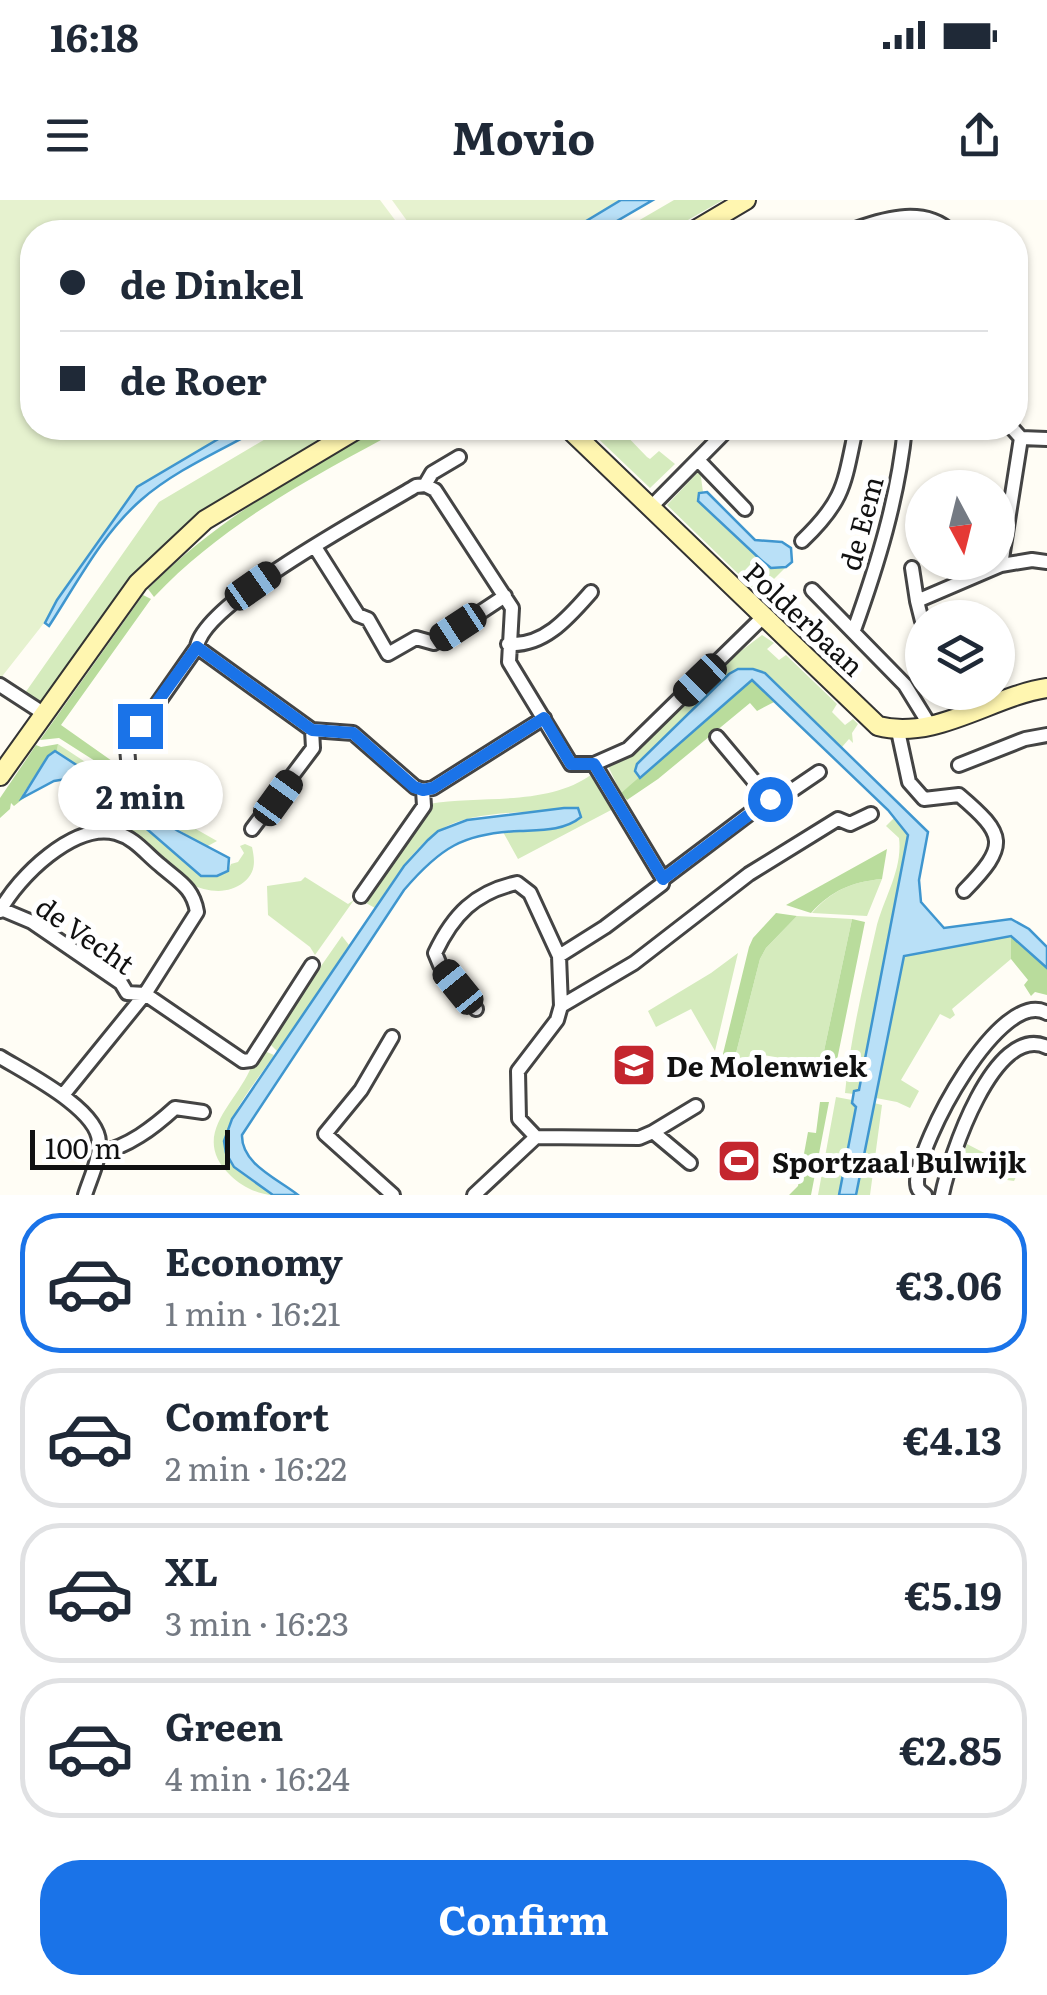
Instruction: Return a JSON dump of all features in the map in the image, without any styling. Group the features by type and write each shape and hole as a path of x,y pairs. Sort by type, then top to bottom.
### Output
{"street":[{"path":"712,220 746,200"},
{"path":"892,220 921,215 930,220"},
{"path":"0,776 138,582 204,520 339,440"},
{"name":"Polderbaan","path":"580,440 878,726 898,731"},
{"path":"650,508 715,440"},
{"path":"802,541 823,521 843,492 854,440"},
{"name":"de Eem","path":"854,630 882,552 904,440"},
{"path":"1013,470 1016,440"},
{"path":"172,800 129,772 127,746 197,647 201,633 245,592 424,484 432,474 459,457"},
{"path":"698,460 745,509"},
{"path":"424,484 435,490 512,608 509,662 571,764 594,764 628,749 763,618"},
{"path":"315,548 388,654 416,638 434,642 505,596"},
{"path":"1015,563 1047,562"},
{"path":"919,600 966,580"},
{"name":"de Eem","path":"812,590 905,686 929,724"},
{"path":"508,644 526,646 567,620 591,592"},
{"path":"197,647 312,730 353,733 414,787 423,790 433,788 544,718"},
{"path":"964,891 993,858 997,837 994,828 959,795 924,798 909,782 898,731 952,720 1025,691 1047,688"},
{"path":"6,689 43,713"},
{"path":"252,829 313,748 312,730"},
{"path":"960,765 1024,739 1047,735"},
{"path":"717,737 770,799"},
{"path":"594,764 663,879"},
{"path":"559,956 605,928 770,799 819,772"},
{"path":"362,896 424,806 423,790"},
{"path":"561,1006 634,963 749,874 838,818 850,824 871,814"},
{"name":"de Vecht","path":"144,994 196,912 194,894 131,839 105,831 45,856 12,888 1,910 32,922 121,983 128,993 144,994 242,1061 251,1060 312,965"},
{"path":"476,1008 435,954 458,912 479,896 517,883 530,893 559,956 561,1006 557,1020 518,1071 519,1119 536,1137"},
{"path":"63,1095 144,994"},
{"path":"925,1195 917,1183 934,1127 958,1080 991,1040 1023,1011 1040,1009 1047,1013"},
{"path":"392,1037 361,1090 325,1134 393,1195"},
{"path":"991,1040 1010,1055"},
{"path":"942,1195 958,1136 974,1102 1017,1048 1029,1043 1047,1047"},
{"path":"0,1057 63,1095 96,1128 98,1153 85,1195"},
{"path":"474,1195 536,1137 639,1138 696,1106"},
{"path":"98,1153 114,1150 137,1137 175,1108 204,1112"},
{"path":"654,1132 690,1163"}],"green space":[{"path":"0,200 380,200 395,220 20,220 20,440 217,440 137,487 44,623 0,679"},
{"path":"392,200 621,200 588,220 406,220"},
{"path":"674,200 723,200 688,220 640,220"},
{"path":"264,440 319,440 211,506 118,596 41,701 25,693 159,502"},
{"path":"360,440 381,440 240,523 154,597 148,589 175,564 288,481"},
{"path":"600,440 631,440 650,459 659,451 675,464 650,488"},
{"path":"700,470 703,492 697,498 769,567 786,567 759,594 667,505"},
{"path":"143,595 151,599 61,725 122,768 118,772 59,738 40,740"},
{"path":"762,635 774,643 767,649 779,660 786,655 837,704 832,712 845,725 853,719 858,724 852,733 853,743 849,739 842,747 765,673 738,670 729,674 635,771 640,778 621,793 607,764 638,747"},
{"path":"752,680 776,701 757,711 750,703 627,800 621,793"},
{"path":"58,744 105,775 125,778 175,811 180,820 217,841 206,847 57,752"},
{"path":"58,744 57,752 48,756 24,798 14,806 11,803 0,818 0,798 36,745"},
{"path":"592,774 613,809 518,859 503,832 572,824 564,808 483,816 453,824 421,846 375,908 366,903 429,804 535,796"},
{"path":"111,806 148,830 201,875 228,871 244,853 240,846 245,844 252,847 253,870 244,882 228,890 192,885 155,864 109,828"},
{"path":"894,818 908,835 908,842 859,1090 845,1093 876,929 898,862 899,838 886,826"},
{"path":"887,849 882,879 843,888 811,913 786,905"},
{"path":"305,877 348,904 354,900 315,955 268,915 267,886"},
{"path":"882,879 867,916 812,913 843,889"},
{"path":"776,913 797,916 760,959 734,1061 720,1066 749,947"},
{"path":"797,916 852,919 821,1065 758,1054 734,1061 760,959"},
{"path":"852,919 865,922 836,1065 821,1065"},
{"path":"342,936 349,945 278,1052 268,1042"},
{"path":"1011,936 1011,959 952,1009 955,1015 950,1019 940,1014 901,1080 919,1091 910,1108 876,1098 904,956"},
{"path":"1011,936 1047,968 1047,995 1035,992 1031,996 1024,985 1028,980 1011,959"},
{"path":"738,953 715,1051 691,1009 656,1027 648,1011"},
{"path":"262,1050 274,1055 231,1121 225,1148 238,1170 273,1195 256,1192 235,1180 219,1161 214,1147 220,1120 252,1065 256,1067 260,1061 256,1059"},
{"path":"836,1097 852,1100 856,1107 839,1195 818,1195"},
{"path":"820,1102 829,1102 811,1195 789,1195 798,1186 808,1132 816,1133"},
{"path":"874,1103 882,1105 870,1195 856,1195"},
{"path":"967,1144 1019,1171 1014,1181 958,1173"}],"water":[{"path":"621,200 653,200 619,220 588,220"},
{"path":"217,440 239,440 154,489 127,513 102,543 49,626 45,623 57,600 137,487"},
{"path":"707,492 755,540 782,542 791,548 792,562 786,567 771,568 761,560 698,501 699,493"},
{"path":"738,669 765,673 928,832 919,880 921,902 944,928 1011,919 1029,929 1047,947 1047,968 1011,936 904,956 856,1195 839,1195 856,1107 852,1103 854,1091 859,1090 908,835 888,810 752,680 640,778 635,771 637,764"},
{"path":"55,751 178,831 229,858 228,871 201,876 148,830 66,779 22,798"},
{"path":"578,808 581,817 560,827 468,839 441,853 404,890 242,1135 243,1145 254,1163 298,1195 273,1195 234,1167 224,1141 232,1119 404,866 438,831 467,820"}],"place":[{"name":"De Molenwiek","path":"634,1065"},
{"name":"Sportzaal Bulwijk","path":"739,1161"}],"route":[{"path":"140,726 197,647 312,730 353,733 414,787 423,790 433,788 544,718 571,764 594,764 663,879 770,799"}]}
